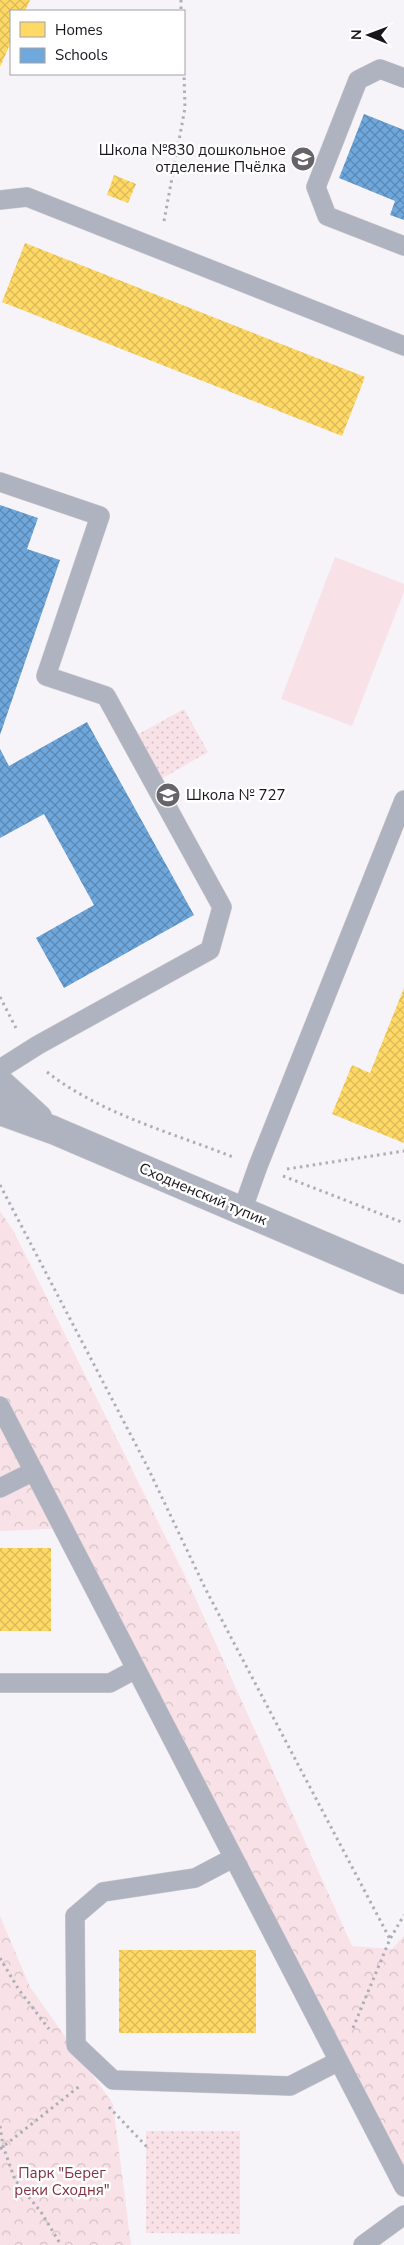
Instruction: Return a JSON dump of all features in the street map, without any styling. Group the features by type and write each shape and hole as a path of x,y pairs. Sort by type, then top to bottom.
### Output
{"street":[{"path":"0,1083 53,1130"},
{"name":"Сходненский тупик","path":"0,1111 53,1130 404,1280"}],"lane":[{"path":"404,78 380,69 358,80 316,187 328,216 404,246"},
{"path":"0,200 27,197 404,346"},
{"path":"0,482 100,516 46,676 106,696 222,907 210,950 29,1050 0,1069"},
{"path":"242,1211 265,1169 404,800"},
{"path":"0,1406 404,2187"},
{"path":"0,1488 34,1471"},
{"path":"0,1683 110,1683 136,1669"},
{"path":"233,1858 195,1878 102,1892 75,1916 76,2045 113,2080 290,2086 339,2061"},
{"path":"363,2245 404,2215"}],"path":[{"path":"159,249 185,108 184,75"},
{"path":"0,997 29,1050 46,1071 71,1091 100,1106 404,1223"},
{"path":"265,1169 404,1151"},
{"path":"0,1186 147,1466 205,1588 390,1939"},
{"path":"339,2061 390,1939 404,1915"},
{"path":"2,2147 82,2084"},
{"path":"0,2126 2,2147 15,2180 40,2212 61,2245"}],"green space":[{"path":"335,557 404,584 404,592 352,726 281,699"},
{"path":"184,709 208,752 161,779 137,735"},
{"path":"0,1211 14,1232 189,1584 352,1946 392,1949 404,1936 404,2176 73,1528 0,1531"},
{"name":"Парк \"Берег реки Сходня\"","path":"0,1916 30,1987 113,2104 131,2245 0,2245"},
{"path":"146,2131 240,2131 240,2234 146,2233"}],"building: Homes":[{"path":"0,0 30,0 25,10 10,10 10,44 0,67"},
{"path":"114,175 136,184 128,203 107,195"},
{"path":"25,243 365,377 342,436 2,302"},
{"path":"404,988 404,1143 332,1114 352,1065 370,1073"},
{"path":"0,1548 51,1548 51,1631 0,1631"},
{"path":"119,1950 256,1950 256,2033 119,2033"}],"building: Schools":[{"path":"364,114 404,130 404,220 390,215 395,201 339,178"},
{"path":"0,505 38,518 27,549 60,560 0,735"},
{"path":"87,722 194,915 64,988 36,938 94,905 44,814 0,838 0,749 9,766"}],"place":[{"name":"Школа №830 дошкольное отделение Пчёлка","path":"303,159"},
{"name":"Школа № 727","path":"168,795"}]}
